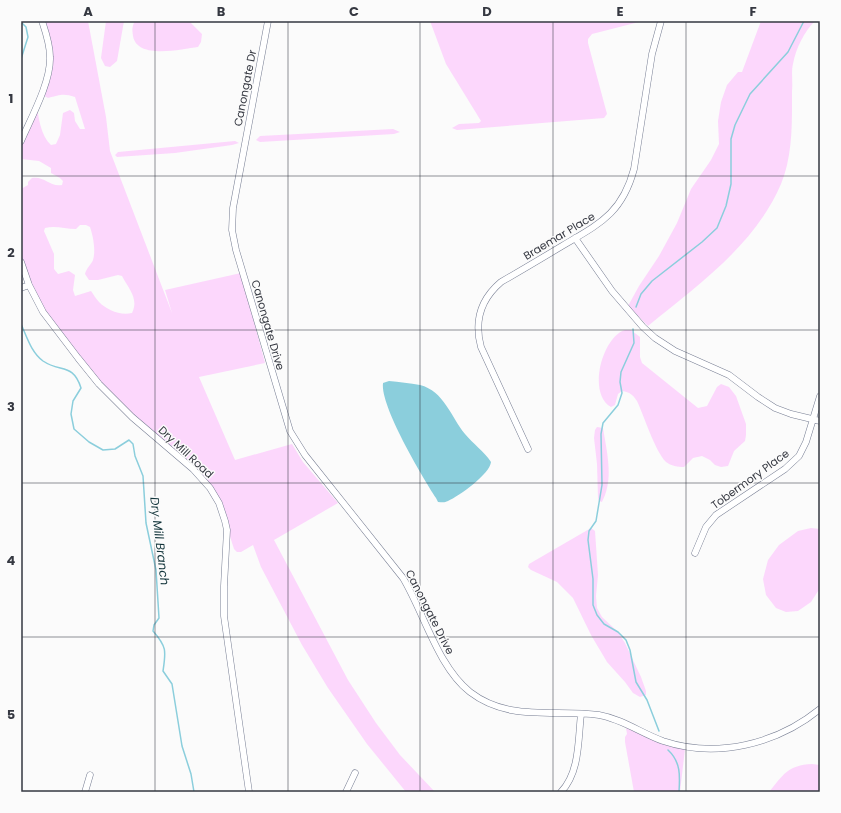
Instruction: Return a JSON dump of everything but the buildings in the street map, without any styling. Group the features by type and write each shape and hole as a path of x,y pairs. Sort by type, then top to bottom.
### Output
{"street":[{"path":"21,141 48,76 50,58 49,47 42,21"},
{"name":"Canongate Dr","path":"242,159 268,21"},
{"name":"Braemar Place","path":"528,449 481,347 478,331 479,314 485,299 490,292 502,282 594,228 610,214 620,202 630,182 636,162 653,50 661,21"},
{"name":"Canongate Drive","path":"242,159 232,208 234,244 290,431 305,456 403,578 414,597 446,665 455,678 465,688 486,702 507,710 528,713 603,716 613,718 665,741 690,746 718,748 746,745 773,737 799,724 820,709"},
{"path":"575,238 612,292 655,338 675,351 729,374 758,397 775,408 791,414 817,420"},
{"name":"Dry Mill Road","path":"21,262 29,285 43,312 99,384 135,420 193,470 210,488 219,503 227,530 224,616 249,792"},
{"path":"21,288 29,285"},
{"name":"Tobermory Place","path":"694,553 706,527 716,514 794,462 803,450 817,420 820,396"},
{"path":"561,792 568,783 574,768 581,714"},
{"path":"346,792 355,773"},
{"path":"85,792 90,775"}],"shaded area":[{"path":"42,21 88,21 106,117 110,151 172,313 165,290 241,273 265,363 199,377 235,460 292,444 303,462 338,503 274,540 348,680 376,723 400,755 435,792 406,792 367,744 328,688 302,645 261,567 253,545 241,552 237,552 234,549 225,521 210,488 99,384 43,312 21,262 21,189 28,185 28,182 32,178 58,185 62,185 63,181 51,173 51,168 39,161 21,159 21,141 37,104 42,132 51,145 56,144 60,135 63,113 70,110 74,113 75,121 80,129 85,129 75,97 59,95 48,98 41,94 50,59","holes":["80,225 90,227 94,243 94,252 93,260 85,274 89,280 98,280 118,275 122,276 134,299 134,308 132,313 123,314 106,308 99,302 91,291 75,296 73,290 75,275 69,271 58,274 54,269 54,254 44,231 45,228 56,227 76,229"]},
{"path":"106,21 124,21 117,61 110,67 105,66 101,58"},
{"path":"135,21 189,21 202,34 201,42 198,47 171,51 151,51 136,43 132,28"},
{"path":"430,21 639,22 592,34 588,39 607,114 604,118 457,130 452,128 459,124 479,123 481,121 446,64"},
{"path":"761,21 815,21 807,30 801,41 793,64 790,150 781,184 770,206 741,245 705,279 648,326 628,306 659,256 677,223 691,189 711,160 719,144 718,121 721,102 727,85 738,72 742,72"},
{"path":"393,129 400,132 394,134 260,142 256,140 260,136"},
{"path":"235,141 239,143 175,153 117,157 115,155 118,152"},
{"path":"625,330 631,330 640,337 640,357 642,363 698,408 707,406 717,387 721,384 729,387 736,396 746,424 746,435 745,441 734,451 728,466 721,467 715,465 710,460 702,456 693,458 684,467 675,466 666,462 658,450 633,395 622,391 618,394 615,405 611,407 604,400 600,390 600,366 610,343 617,335"},
{"path":"597,427 603,428 608,456 608,484 602,502 599,501 598,498 597,464 594,438"},
{"path":"591,528 595,531 598,575 596,596 597,608 602,617 618,632 625,643 646,691 646,695 640,697 633,693 607,662 591,635 573,598 557,582 531,570 528,567 529,564"},
{"path":"811,528 820,529 820,588 811,602 798,611 786,612 776,608 766,595 763,579 768,560 779,545 798,531"},
{"path":"626,728 662,743 685,749 680,792 634,792 625,742 625,737 627,734"},
{"path":"812,764 820,765 820,792 769,792 787,772 797,766"}],"water":[{"path":"389,381 420,385 435,393 446,405 465,434 491,462 480,478 466,490 448,501 438,502 403,441 388,408 384,394 383,383"}],"waterway":[{"path":"636,307 641,294 652,281 702,242 717,228 726,206 731,184 731,139 735,125 750,94 788,52 804,21"},
{"name":"Dry Mill Branch","path":"21,59 28,37 26,27 22,23"},
{"name":"Dry Mill Branch","path":"21,324 35,353 43,361 49,365 70,372 78,380 81,388 73,401 71,414 74,429 89,442 103,450 115,449 129,440 133,444 135,456 143,476 146,523 156,570 159,618 154,625 153,631 163,645 165,654 163,671 172,684 182,746 191,774 194,792"},
{"path":"633,329 634,343 621,372 620,382 622,393 618,405 603,423 601,434 602,485 596,521 589,531 588,540 593,579 593,605 597,615 604,624 618,632 626,640 630,650 636,682 647,700 659,731"},
{"path":"668,750 675,759 679,770 679,792"}]}
